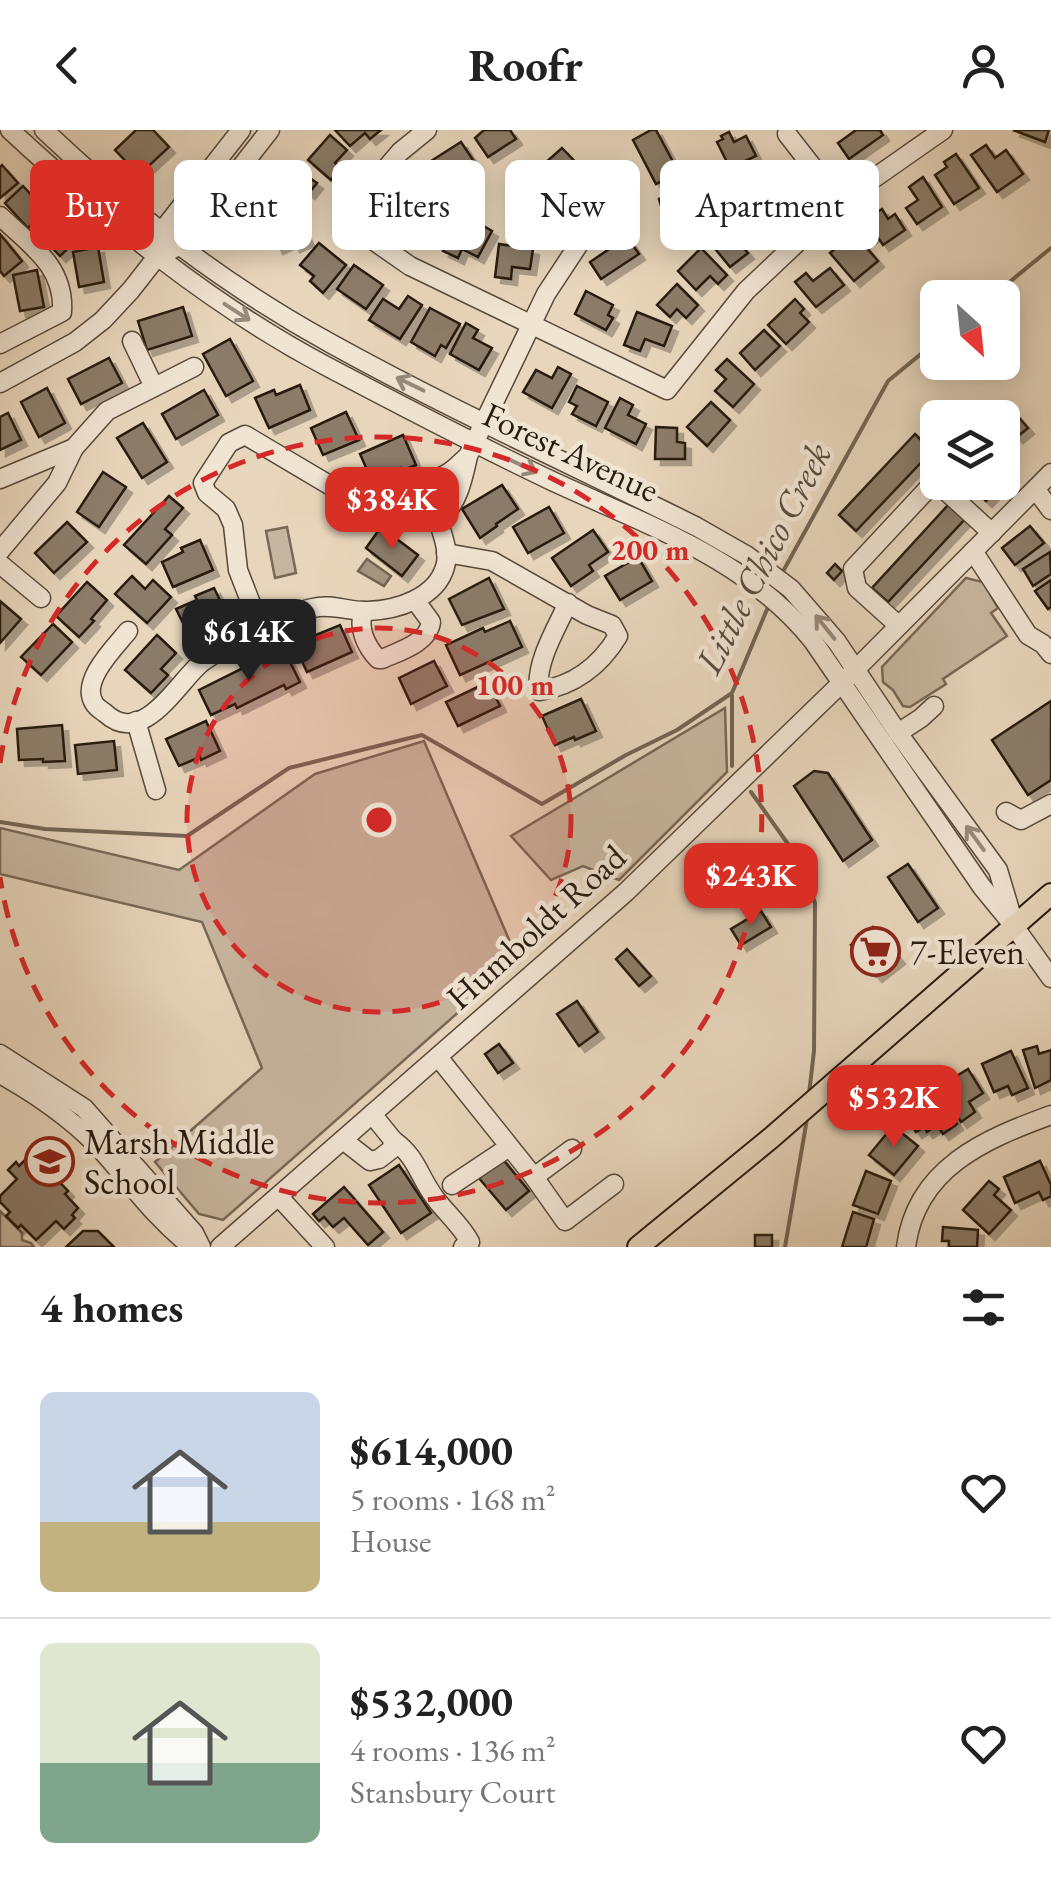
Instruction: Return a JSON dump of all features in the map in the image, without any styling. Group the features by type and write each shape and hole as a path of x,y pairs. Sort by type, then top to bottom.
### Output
{"main road":[{"path":"638,1247 771,1138 1051,894"}],"street":[{"name":"Forest Avenue","path":"10,130 156,258 290,346 472,449 699,549 743,564 790,590 856,669 998,870 1014,926"},
{"name":"Forest Avenue","path":"44,130 82,166 174,240"},
{"path":"156,258 162,231 241,130"},
{"path":"246,160 270,130"},
{"path":"427,130 400,152 346,216 374,242 410,266 667,390 746,291 789,250"},
{"path":"879,175 943,130"},
{"path":"787,134 807,160"},
{"path":"0,216 51,264 63,296 62,312 2,344 28,367"},
{"path":"0,383 75,342 132,290 156,258 174,248"},
{"name":"Forest Avenue","path":"188,250 327,342 697,527 743,564 813,641 982,888 1051,978"},
{"path":"472,449 450,473 414,490 411,504 420,517 438,520 446,514 462,484 472,449 546,294 575,250"},
{"path":"23,334 28,367"},
{"path":"132,341 154,387"},
{"path":"0,551 57,483 74,448 107,411 194,367"},
{"path":"261,629 238,570 233,525 226,509 207,493 203,483 228,443 245,435 330,486 379,505 411,504"},
{"path":"0,479 74,448"},
{"name":"Humboldt Road","path":"220,1247 626,892 1051,473"},
{"path":"898,625 857,588 853,569 936,481 992,533"},
{"path":"1036,490 1051,510"},
{"path":"128,631 98,668 90,688 93,702 112,720 127,724 149,716 169,700 200,664 261,629 311,608 330,606 364,612 391,609 415,600 435,584 446,565 438,520"},
{"path":"974,551 1028,635 1051,654"},
{"path":"446,554 492,561 612,625 618,636 586,673 560,688 539,691 547,651 568,603"},
{"path":"0,564 40,598"},
{"path":"364,612 363,634 374,655 382,659 423,639 430,630 428,615 415,600"},
{"path":"898,732 934,706"},
{"path":"136,721 156,790"},
{"path":"1006,812 1022,820 1051,804"},
{"path":"0,1054 84,1108 194,1233 201,1247"},
{"path":"438,1057 566,1220 614,1184"},
{"path":"0,1074 46,1102 90,1139 167,1227 192,1247"},
{"path":"372,1114 409,1151 433,1195 465,1232 470,1242 463,1247"},
{"path":"906,1247 922,1199 951,1164 994,1138 1051,1116"},
{"path":"344,1140 370,1160 379,1159 392,1148 394,1140"},
{"path":"452,1184 509,1147"},
{"path":"534,1176 572,1149"},
{"path":"280,1197 324,1247"}],"shaded area":[{"path":"287,527 296,573 275,578 266,531"},
{"path":"367,559 391,576 384,586 358,571"},
{"path":"966,578 983,582 998,608 991,613 1007,636 943,679 946,684 910,707 903,706 883,682 882,667"},
{"path":"725,708 727,772 619,880 583,866 551,880 511,836"},
{"path":"424,741 519,963 223,1220 199,1214 155,1162 262,1068 202,922 0,874 0,828 179,870 315,774"},
{"path":"0,1211 22,1233 22,1240 34,1247 0,1247"}],"building":[{"path":"136,130 153,130 169,147 154,161 125,160 115,150"},
{"path":"335,130 381,130 370,139 365,133 350,146"},
{"path":"484,130 510,130 516,139 488,157 475,138"},
{"path":"656,130 672,160 660,160 660,182 656,184 633,140"},
{"path":"856,130 880,130 883,135 849,159 838,143"},
{"path":"1013,130 1049,130 1045,142"},
{"path":"729,132 734,142 746,136 756,156 726,160 717,142 723,139 721,136"},
{"path":"330,135 347,150 338,160 332,160 331,180 308,160"},
{"path":"461,142 473,160 433,160"},
{"path":"986,145 995,158 1006,150 1023,174 997,192 971,155"},
{"path":"562,148 573,160 548,160"},
{"path":"956,154 979,188 954,204 935,175"},
{"path":"0,167 18,183 0,198"},
{"path":"923,177 942,207 917,224 906,208 918,200 909,187"},
{"path":"23,186 30,194 30,226 28,228 5,203"},
{"path":"882,209 888,219 895,214 905,230 883,245 879,239"},
{"path":"0,234 22,261 4,276 0,271"},
{"path":"319,243 346,265 323,293 310,281 314,276 300,265"},
{"path":"499,244 505,245 505,250 533,250 530,269 512,267 511,279 495,277"},
{"path":"99,250 104,282 79,287 73,252"},
{"path":"444,250 462,250 458,258"},
{"path":"608,250 636,250 639,254 601,279 590,262"},
{"path":"703,250 727,275 718,284 710,276 696,290 678,271"},
{"path":"716,250 745,250 748,253 730,267"},
{"path":"869,250 878,261 854,281 830,253"},
{"path":"354,265 383,285 366,309 337,289"},
{"path":"830,268 844,285 816,307 795,282 806,273 813,281"},
{"path":"37,270 44,307 20,311 13,275"},
{"path":"677,284 698,305 686,318 677,309 670,317 657,305"},
{"path":"586,291 613,305 608,315 613,318 606,330 575,314"},
{"path":"408,296 422,305 400,339 369,320 383,299 399,309"},
{"path":"795,299 804,309 800,313 809,322 786,344 768,325"},
{"path":"183,307 192,336 147,350 138,321"},
{"path":"430,308 460,324 446,348 441,345 435,356 411,342"},
{"path":"637,312 672,326 664,346 645,339 640,351 624,345"},
{"path":"466,323 478,330 473,338 492,348 479,370 450,354"},
{"path":"764,330 780,346 755,370 740,353"},
{"path":"230,339 253,381 226,396 203,354"},
{"path":"109,358 122,383 81,404 68,379"},
{"path":"727,359 754,384 733,407 715,391 726,379 716,370"},
{"path":"558,367 571,374 552,408 523,392 536,370 552,378"},
{"path":"300,385 310,410 269,428 255,398"},
{"path":"577,386 608,402 596,426 572,414 577,406 569,402"},
{"path":"47,388 65,423 39,437 21,402"},
{"path":"204,390 218,415 176,439 162,414"},
{"path":"620,398 633,405 628,415 646,424 636,444 605,428"},
{"path":"711,402 730,420 707,446 687,427"},
{"path":"346,412 359,440 323,455 311,428"},
{"path":"8,413 21,440 0,450 0,417"},
{"path":"1020,419 1028,428 1020,435"},
{"path":"143,423 167,462 142,478 117,438"},
{"path":"656,427 677,428 677,442 685,443 685,459 655,459"},
{"path":"915,434 920,439 920,464 856,531 839,515"},
{"path":"403,435 416,465 372,481 360,454"},
{"path":"103,472 126,487 99,527 77,512"},
{"path":"502,485 518,509 480,538 462,509"},
{"path":"169,496 183,508 165,529 172,535 146,564 124,545"},
{"path":"949,504 965,519 888,602 872,588"},
{"path":"549,507 564,533 528,553 513,527"},
{"path":"67,522 87,542 54,573 35,553"},
{"path":"1030,526 1044,543 1015,565 1002,548"},
{"path":"381,527 418,555 402,576 366,548"},
{"path":"593,530 608,552 589,565 593,571 571,586 552,558"},
{"path":"200,540 213,570 173,587 162,562"},
{"path":"1050,552 1051,574 1033,586 1023,569"},
{"path":"638,557 652,581 620,600 605,576"},
{"path":"835,564 842,571 834,580 827,573"},
{"path":"132,576 145,589 153,580 171,597 147,623 115,594"},
{"path":"489,578 504,609 462,625 449,599"},
{"path":"1051,580 1051,607 1048,609 1035,591"},
{"path":"87,582 107,600 79,637 56,616"},
{"path":"214,588 229,619 188,633 176,609"},
{"path":"0,601 21,619 0,643"},
{"path":"510,621 522,647 460,675 446,645"},
{"path":"53,624 72,642 41,675 21,657"},
{"path":"340,625 352,652 307,672 294,644"},
{"path":"157,635 176,653 161,669 168,675 151,693 125,670"},
{"path":"286,654 300,682 211,715 199,690 263,658 266,664"},
{"path":"434,661 447,686 411,704 399,678"},
{"path":"488,682 500,706 458,726 446,702"},
{"path":"581,699 596,731 555,745 542,716"},
{"path":"1051,701 1051,780 1028,795 992,740"},
{"path":"206,721 220,751 179,766 166,739"},
{"path":"62,725 65,761 19,760 17,729"},
{"path":"114,741 117,770 78,774 75,745"},
{"path":"814,771 828,773 872,840 843,861 794,786"},
{"path":"721,856 737,886 716,898 703,876 715,870 711,862"},
{"path":"908,864 938,908 918,922 888,877"},
{"path":"761,911 771,927 741,945 731,929"},
{"name":"7-Eleven","path":"873,927 899,958 876,976 851,945"},
{"path":"627,949 651,976 639,986 616,959"},
{"path":"577,1001 598,1032 579,1046 557,1014"},
{"path":"499,1044 513,1063 498,1073 485,1054"},
{"path":"1037,1046 1039,1054 1051,1050 1051,1080 1035,1088 1023,1050"},
{"path":"1011,1051 1028,1088 1012,1095 1008,1086 994,1092 982,1064"},
{"path":"968,1069 983,1093 969,1102 975,1112 961,1122 939,1087"},
{"path":"934,1088 957,1124 943,1134 937,1125 927,1132 924,1127 916,1132 905,1115 914,1109 910,1104"},
{"path":"893,1126 918,1146 894,1175 869,1155"},
{"path":"28,1157 40,1169 44,1166 78,1208 72,1215 75,1218 64,1229 56,1221 36,1240 6,1216 10,1212 0,1202 0,1196 17,1179 8,1170"},
{"path":"501,1157 529,1191 506,1210 478,1177"},
{"path":"1040,1161 1051,1185 1051,1196 1043,1200 1039,1192 1015,1203 1004,1177"},
{"path":"399,1165 431,1213 401,1233 369,1185"},
{"path":"866,1171 891,1181 878,1214 853,1205"},
{"path":"989,1181 999,1189 994,1195 1011,1210 989,1234 963,1210"},
{"path":"344,1187 383,1232 368,1245 344,1218 333,1227 324,1217 319,1221 313,1214"},
{"path":"853,1212 874,1219 866,1247 842,1247"},
{"path":"943,1227 978,1230 977,1247 949,1247 949,1241 942,1241"},
{"path":"83,1231 98,1231 114,1247 66,1247"},
{"path":"755,1235 772,1235 772,1247 755,1247"}],"waterway":[{"name":"Little Chico Creek","path":"1012,280 1051,248"},
{"name":"Little Chico Creek","path":"781,575 888,381 920,355"},
{"name":"Little Chico Creek","path":"0,822 45,829 187,836 289,768 422,735 542,804 677,730 732,693 768,607"},
{"path":"732,696 732,766"},
{"path":"751,792 798,858 815,903 814,1051 809,1094"},
{"path":"785,1247 807,1119"}],"place":[{"name":"7-Eleven","path":"875,952"},
{"name":"Marsh Middle School","path":"49,1162"}]}
